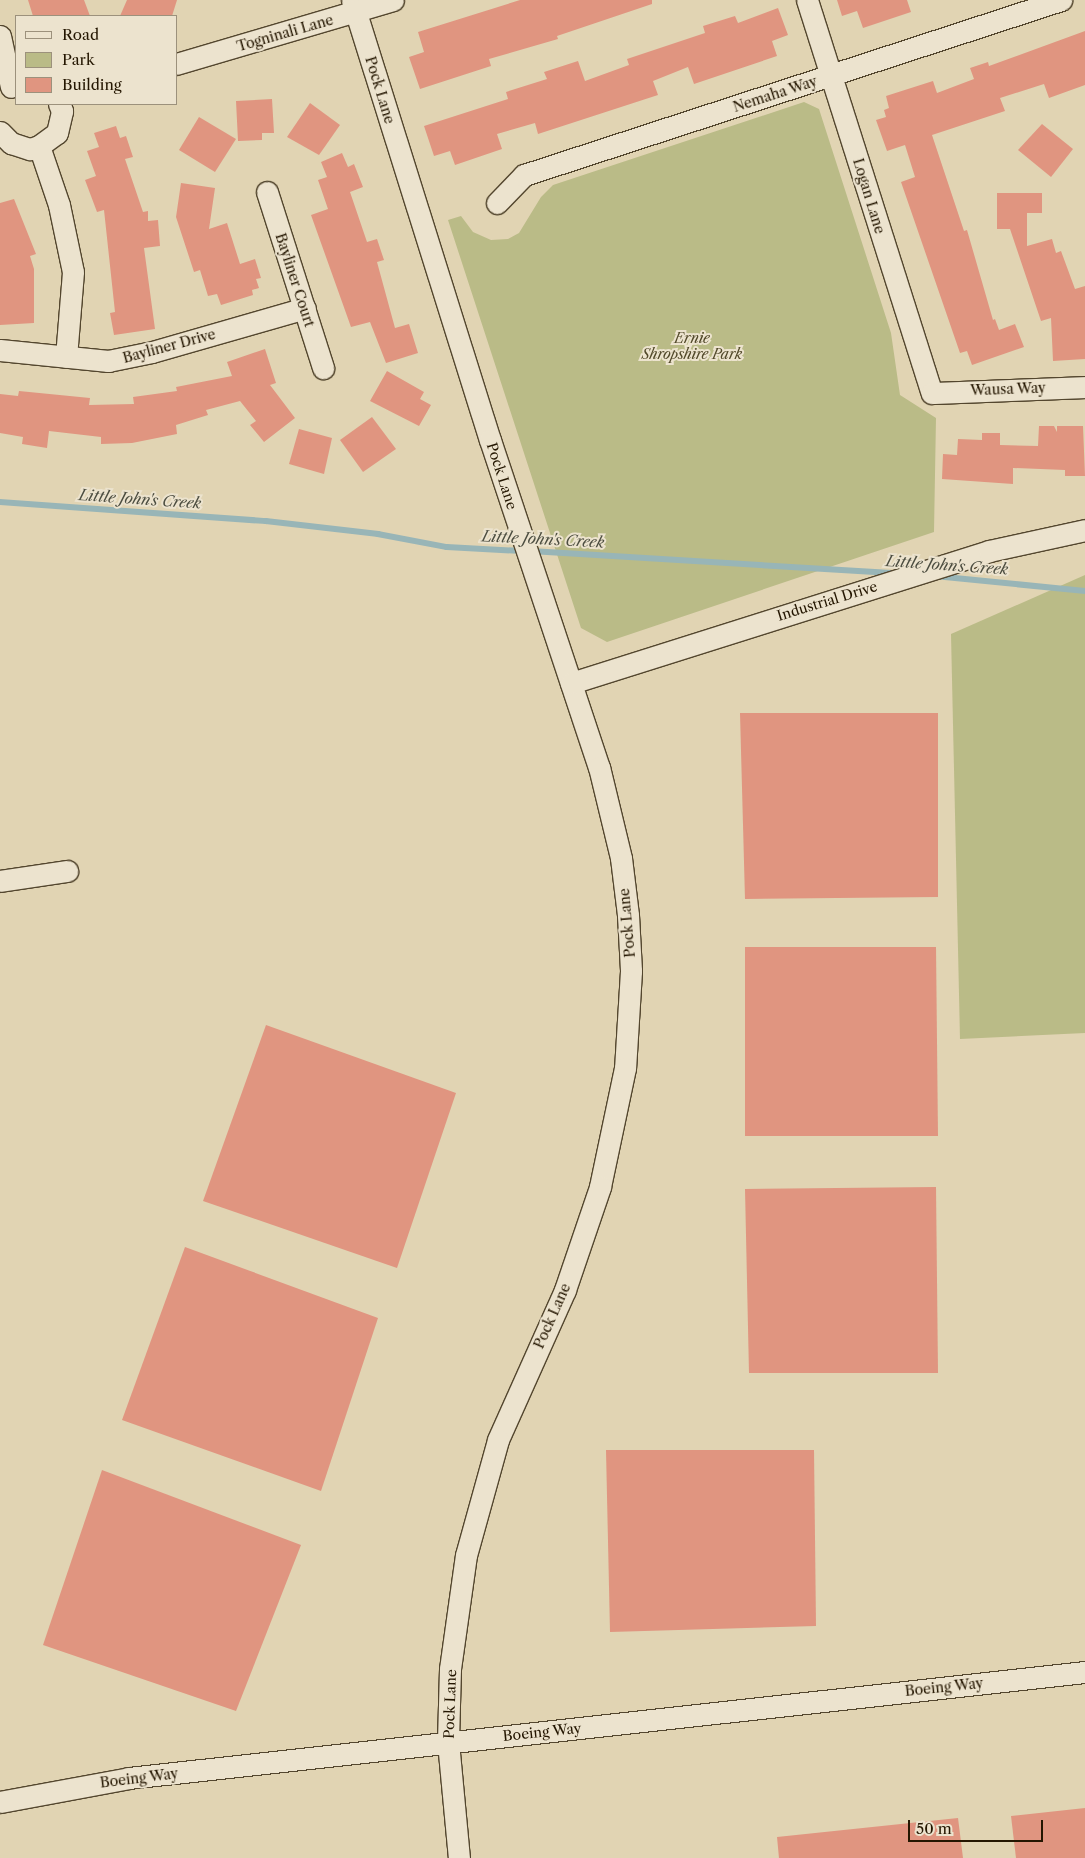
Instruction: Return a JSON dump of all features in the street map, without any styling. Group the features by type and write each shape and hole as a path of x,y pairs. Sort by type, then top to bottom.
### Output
{"street":[{"name":"Togninali Lane","path":"178,63 354,6 394,0"},
{"name":"Logan Lane","path":"807,0 932,393"},
{"name":"Nemaha Way","path":"497,203 524,176 1061,0"},
{"name":"Pock Lane","path":"354,6 536,581 600,767 621,858 630,971 625,1068 612,1140 580,1249 520,1385 480,1497 456,1613 448,1742 459,1858"},
{"path":"0,36 9,91"},
{"path":"0,132 11,144 30,149 39,146 57,133 62,111 59,105"},
{"path":"39,146 59,204 74,272 66,356"},
{"name":"Bayliner Court","path":"267,192 323,368"},
{"name":"Bayliner Drive","path":"0,350 108,361 129,358 305,308"},
{"name":"Wausa Way","path":"932,393 1085,387"},
{"name":"Industrial Drive","path":"571,683 989,551 1085,530"},
{"path":"0,881 67,872"},
{"name":"Boeing Way","path":"0,1802 129,1778 1085,1672"}],"green space":[{"name":"Ernie Shropshire Park","path":"804,102 819,109 891,333 900,395 936,418 934,532 607,642 581,628 448,220 461,216 473,232 491,240 508,239 519,233 541,197 553,185"},
{"path":"1085,575 1085,1033 960,1039 951,634"}],"building":[{"path":"28,0 84,0 90,15 33,15"},
{"path":"127,0 177,0 172,15 120,15"},
{"path":"520,0 652,0 652,4 557,36 558,39 489,59 491,66 420,89 409,57 424,52 418,32"},
{"path":"837,0 907,0 911,12 863,28 857,11 842,16"},
{"path":"778,8 788,35 772,41 777,56 694,84 688,67 653,81 658,95 538,134 535,123 497,134 502,149 455,165 450,151 434,156 424,126 508,99 506,92 547,79 544,72 578,61 585,81 629,65 627,59 705,33 703,26 735,16 738,23"},
{"path":"1085,31 1085,85 1049,98 1044,84 1000,98 1005,111 932,135 964,231 967,230 993,320 995,319 999,330 1015,324 1024,347 972,365 967,351 960,353 901,182 915,177 905,145 887,151 876,120 886,117 884,110 889,108 886,96 933,81 937,93 974,79 970,68 988,62 989,66"},
{"path":"272,99 274,133 262,133 262,140 238,141 236,101"},
{"path":"310,103 340,125 319,155 287,137"},
{"path":"199,117 236,139 215,172 179,150"},
{"path":"1042,124 1073,149 1051,177 1018,150"},
{"path":"116,126 120,138 126,136 133,157 125,159 143,212 148,211 148,221 158,220 160,246 144,248 155,329 114,335 110,313 115,312 104,210 97,212 85,180 96,176 87,151 99,147 94,133"},
{"path":"342,153 348,167 354,164 363,187 350,192 367,242 377,239 384,260 377,262 395,328 409,324 418,353 386,363 370,322 351,327 311,215 328,209 318,180 327,177 321,162"},
{"path":"181,183 215,188 209,229 227,223 240,264 255,259 261,278 256,279 259,288 252,290 253,295 221,305 217,294 208,296 200,270 194,272 176,217"},
{"path":"997,193 1042,193 1042,213 1027,213 1027,246 1052,239 1056,253 1061,251 1075,289 1085,286 1085,359 1053,361 1051,318 1041,321 1010,229 997,229"},
{"path":"14,199 36,254 30,256 34,269 34,323 0,325 0,203"},
{"path":"265,349 276,383 270,385 295,418 264,442 250,425 256,421 240,401 206,410 208,415 176,425 177,434 132,443 101,444 101,437 49,431 47,448 22,444 23,437 0,433 0,394 18,396 19,391 90,398 89,405 134,404 133,397 177,391 176,387 232,376 227,362"},
{"path":"387,371 424,392 420,399 431,405 419,426 370,401"},
{"path":"372,417 396,449 363,472 340,440"},
{"path":"1039,426 1054,426 1057,432 1057,426 1083,426 1085,476 1065,476 1065,470 1013,468 1013,484 942,479 943,454 957,455 958,439 982,440 982,433 1000,433 1000,445 1038,446"},
{"path":"299,429 332,438 324,474 289,464"},
{"path":"740,713 938,713 938,897 745,899"},
{"path":"745,947 936,947 938,1136 745,1136"},
{"path":"266,1025 456,1093 397,1268 203,1201"},
{"path":"936,1187 938,1373 749,1373 745,1189"},
{"path":"185,1247 378,1318 321,1491 122,1420"},
{"path":"606,1450 814,1450 816,1626 610,1632"},
{"path":"102,1470 301,1545 236,1711 43,1645"},
{"path":"1085,1808 1085,1858 1016,1858 1011,1816"},
{"path":"958,1818 963,1858 779,1858 777,1837"}],"waterway":[{"name":"Little John's Creek","path":"0,502 266,521 378,534 447,547 522,551"},
{"name":"Little John's Creek","path":"531,551 891,573"},
{"name":"Little John's Creek","path":"935,576 1085,591"}]}
